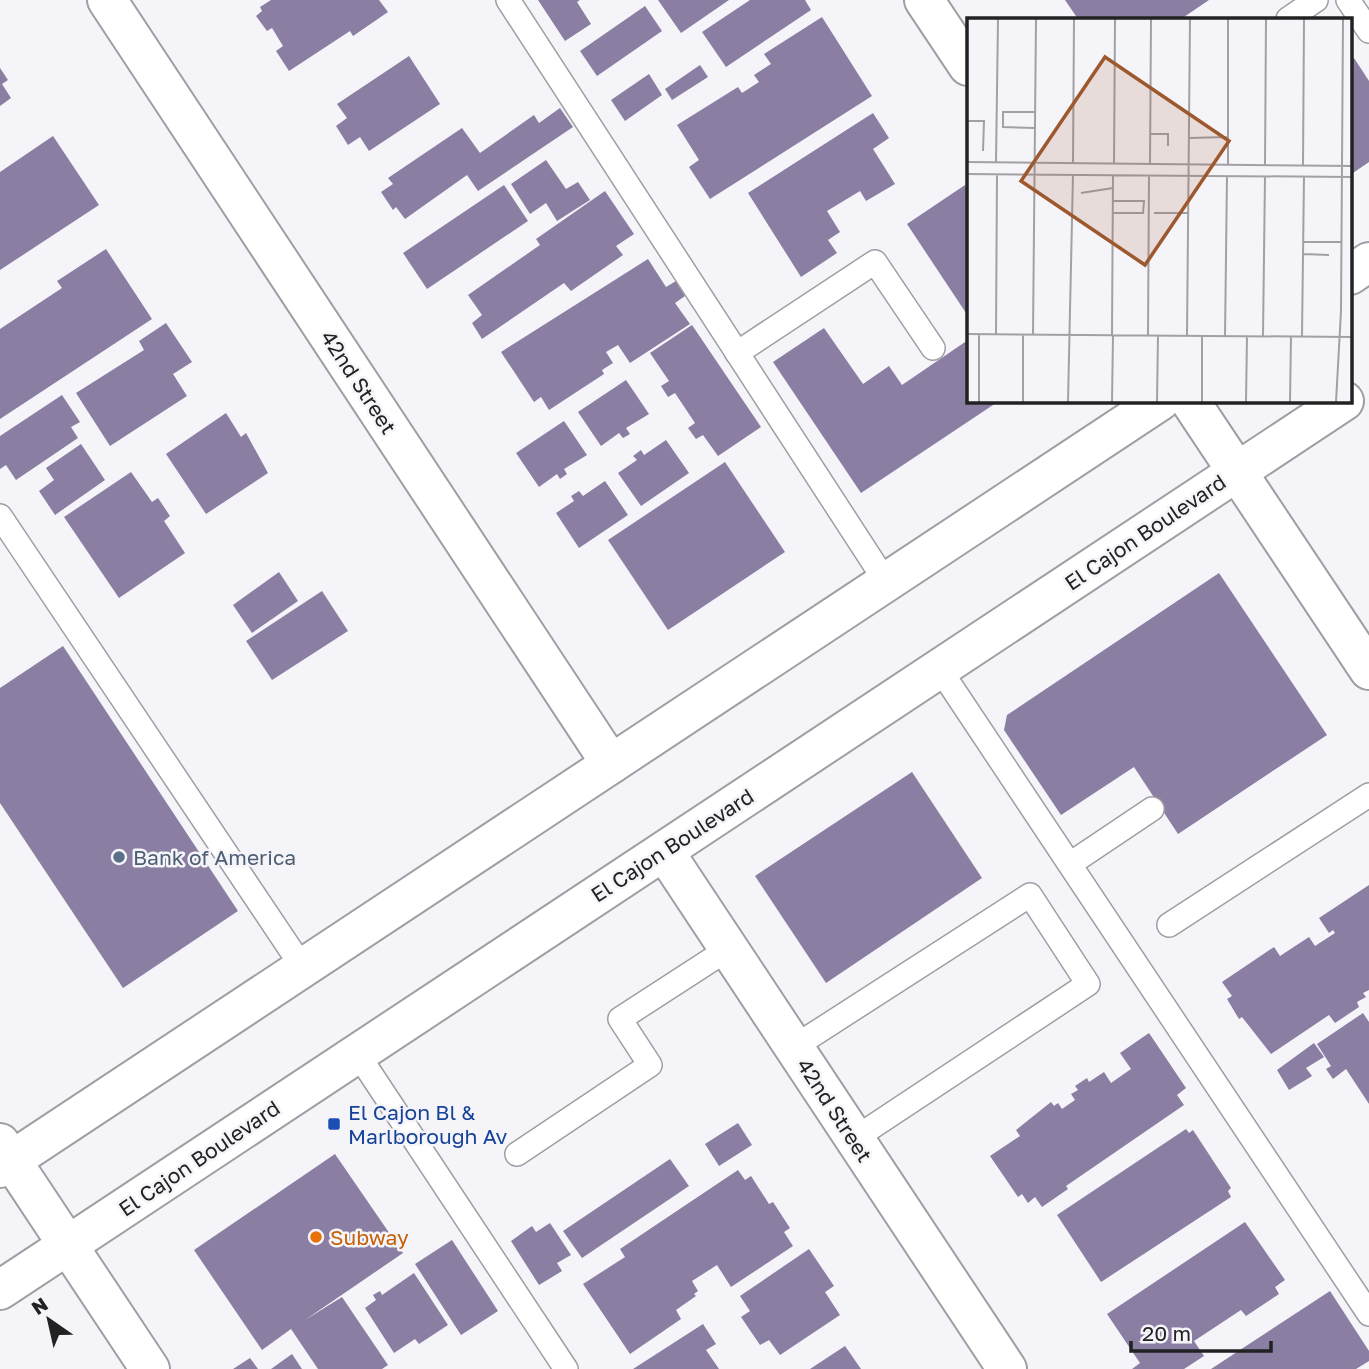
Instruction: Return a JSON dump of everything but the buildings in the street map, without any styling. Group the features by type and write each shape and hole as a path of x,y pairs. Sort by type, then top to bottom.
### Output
{"main road":[{"name":"42nd Street","path":"107,0 611,764"},
{"path":"924,0 967,64"},
{"path":"1352,274 1369,262"},
{"path":"1352,396 1369,384"},
{"path":"150,1369 68,1244 4,1157 303,968 1158,402"},
{"path":"1191,402 1369,670"},
{"name":"El Cajon Boulevard","path":"0,1290 1342,402"},
{"name":"42nd Street","path":"664,851 1007,1369"}],"lane":[{"path":"508,0 886,582"},
{"path":"1289,18 1316,0"},
{"path":"1348,0 1369,31"},
{"path":"737,353 876,262 933,348"},
{"path":"0,516 303,968"},
{"path":"939,668 1369,1314"},
{"path":"1169,925 1369,795"},
{"path":"1070,864 1152,809"},
{"path":"794,1047 1030,895 1088,984 854,1139"},
{"path":"517,1154 650,1065 620,1019 728,949"},
{"path":"358,1052 566,1369"}],"place":[{"name":"Bank of America","path":"119,857"},
{"name":"El Cajon Bl & Marlborough Av","path":"334,1124"},
{"name":"Subway","path":"316,1237"}]}
